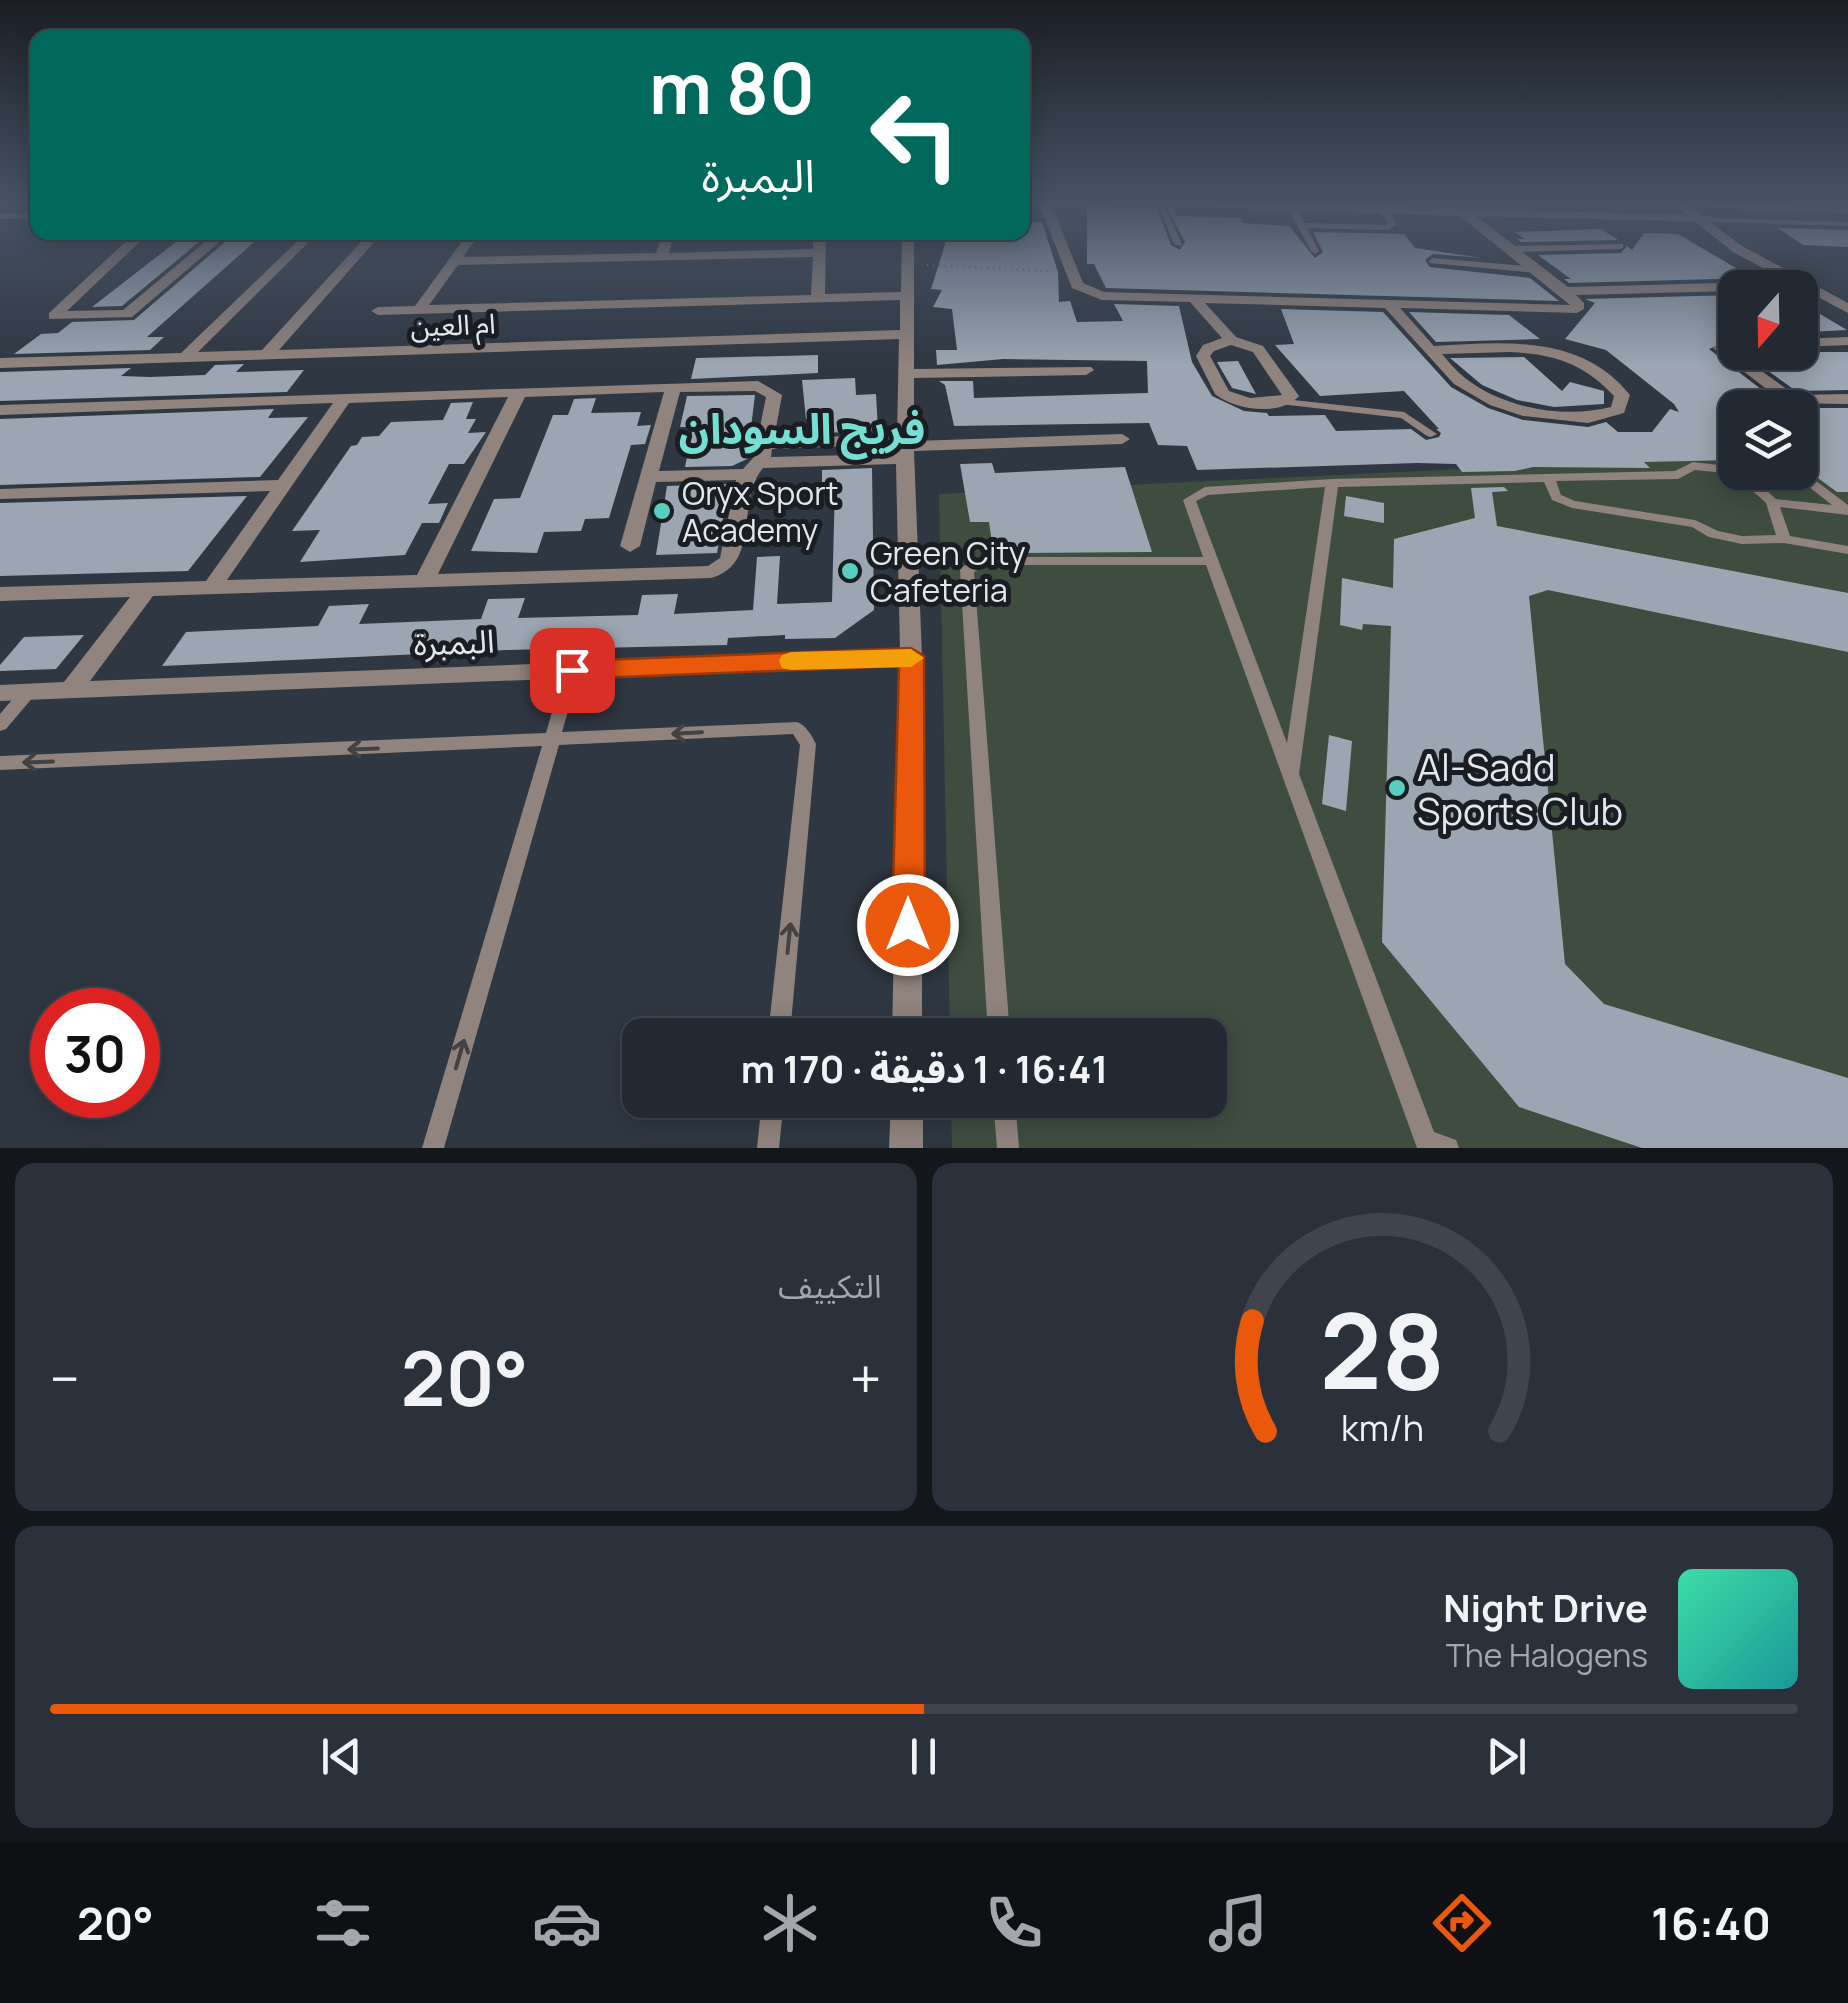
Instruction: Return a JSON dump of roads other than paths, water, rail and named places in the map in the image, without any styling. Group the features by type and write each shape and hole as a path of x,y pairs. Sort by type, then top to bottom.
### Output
{"street":[{"path":"117,258 54,316 127,314 194,258"},
{"path":"185,357 286,258"},
{"path":"266,355 354,258"},
{"path":"420,310 457,258"},
{"path":"455,261 631,258"},
{"path":"818,298 819,258"},
{"path":"907,1018 911,656 906,448 908,258"},
{"path":"1066,258 1077,285 1102,296 1577,310 1577,303 1565,291 1522,258"},
{"path":"1770,258 1847,306"},
{"path":"1565,291 1718,287"},
{"path":"1818,292 1847,306"},
{"path":"378,311 908,296"},
{"path":"1196,301 1231,340 1258,349 1287,388 1290,396 1284,402 1248,403 1223,394 1203,356 1208,348 1231,340"},
{"path":"1391,307 1460,381 1496,402 1523,411 1588,418 1618,410 1622,394 1610,378 1569,354 1516,348 1434,350"},
{"name":"ام العين","path":"0,363 908,334"},
{"path":"1818,342 1848,341"},
{"path":"907,374 1086,370"},
{"path":"1748,370 1782,396 1801,401 1848,400"},
{"path":"630,546 672,388"},
{"path":"0,410 672,388 768,389 774,395 767,444 753,469 730,558 717,570 0,594"},
{"path":"424,581 519,392"},
{"path":"212,586 344,399"},
{"path":"767,444 906,448 1122,439"},
{"path":"649,478 753,469 906,448"},
{"path":"0,494 284,485"},
{"path":"72,690 147,589"},
{"name":"البمبرة","path":"0,693 911,656"},
{"path":"906,1118 906,1148"}],"lane":[{"path":"1433,261 1538,270"},
{"path":"1284,402 1404,416 1431,434"},
{"path":"1448,1148 1427,1144 1209,561 1190,505 1192,496 1205,491 1332,483 1678,475 1693,466 1718,469"},
{"path":"1549,478 1556,498 1572,504 1695,524 1714,534 1742,540 1784,539 1848,550"},
{"path":"1290,779 1332,483"},
{"path":"1818,488 1848,511"},
{"path":"1758,490 1772,502 1784,539"},
{"path":"1772,502 1848,511"},
{"path":"999,1018 967,570 982,561 1209,561"},
{"path":"432,1148 572,670"},
{"path":"0,725 28,692"},
{"path":"0,763 552,740 780,726 803,732 808,744 781,1018"},
{"path":"768,1148 771,1118"},
{"path":"1006,1118 1008,1148"}],"place":[{"name":"Oryx Sport Academy","path":"662,511"},
{"name":"Green City Cafeteria","path":"850,571"},
{"name":"Al-Sadd Sports Club","path":"1397,788"}],"district":[{"name":"فريج السودان","path":"802,428"}]}
